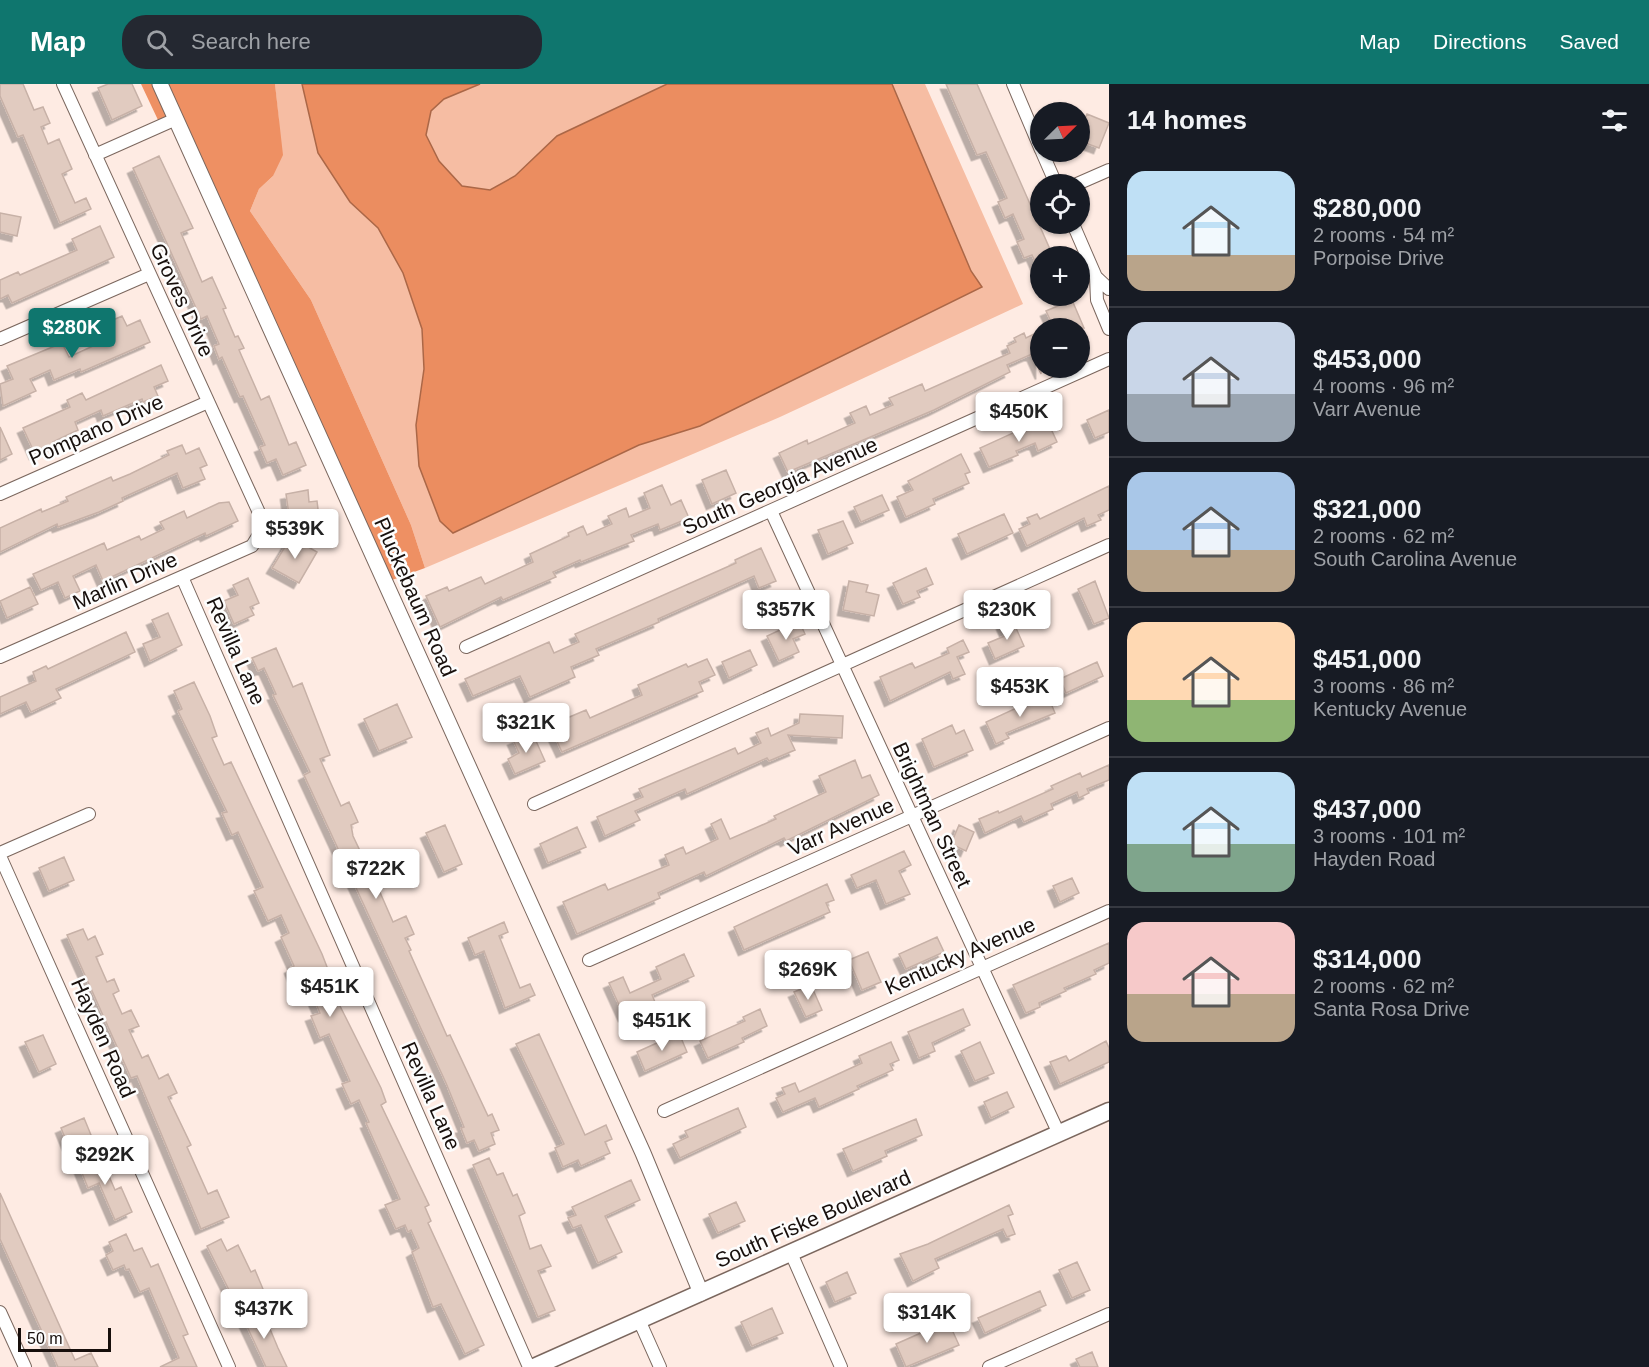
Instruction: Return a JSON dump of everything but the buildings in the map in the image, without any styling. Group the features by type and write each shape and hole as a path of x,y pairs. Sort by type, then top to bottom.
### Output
{"main road":[{"name":"South Fiske Boulevard","path":"539,1366 1109,1111"}],"street":[{"name":"Groves Drive","path":"63,84 261,517 260,533"},
{"name":"Pluckebaum Road","path":"160,84 638,1143 701,1293"},
{"path":"1013,84 1030,125"},
{"path":"95,155 176,119"},
{"path":"1090,178 1109,170"},
{"path":"1077,234 1096,277 1097,300 1109,329"},
{"path":"0,339 149,274"},
{"path":"1096,277 1109,289"},
{"name":"South Georgia Avenue","path":"466,647 1109,359"},
{"name":"Pompano Drive","path":"0,494 208,402"},
{"name":"Brightman Street","path":"771,511 1059,1134"},
{"name":"Marlin Drive","path":"0,657 252,546 260,533"},
{"path":"534,804 1109,544"},
{"name":"Revilla Lane","path":"182,577 539,1366"},
{"name":"Varr Avenue","path":"589,960 1109,728"},
{"path":"0,854 89,814"},
{"name":"Hayden Road","path":"0,854 229,1367"},
{"name":"Kentucky Avenue","path":"664,1112 1109,910"},
{"path":"791,1253 841,1367"},
{"path":"0,1312 25,1367"},
{"path":"989,1367 1109,1314"},
{"path":"639,1320 660,1367"},
{"path":"1018,1354 1024,1367"}],"shaded area":[{"path":"141,84 152,84 167,116 158,120"},
{"path":"168,84 275,84 283,155 273,176 259,189 250,211 311,300 411,525 425,568 392,580"},
{"path":"275,84 302,84 319,153 350,202 378,228 403,273 422,329 424,369 416,425 419,466 440,521 453,533 639,445 700,426 982,287 971,271 892,84 925,84 1023,304 780,417 425,568 411,525 311,300 250,211 259,189 273,176 279,122"},
{"path":"302,84 480,84 444,99 431,111 426,135 439,161 462,186 490,190 515,176 557,136 667,84 892,84 971,271 982,287 700,426 639,445 453,533 440,521 419,466 416,425 424,369 422,329 403,273 378,228 350,202 318,153"},
{"path":"480,84 667,84 557,136 515,176 490,190 462,186 438,161 426,136 431,111 444,99"}]}
